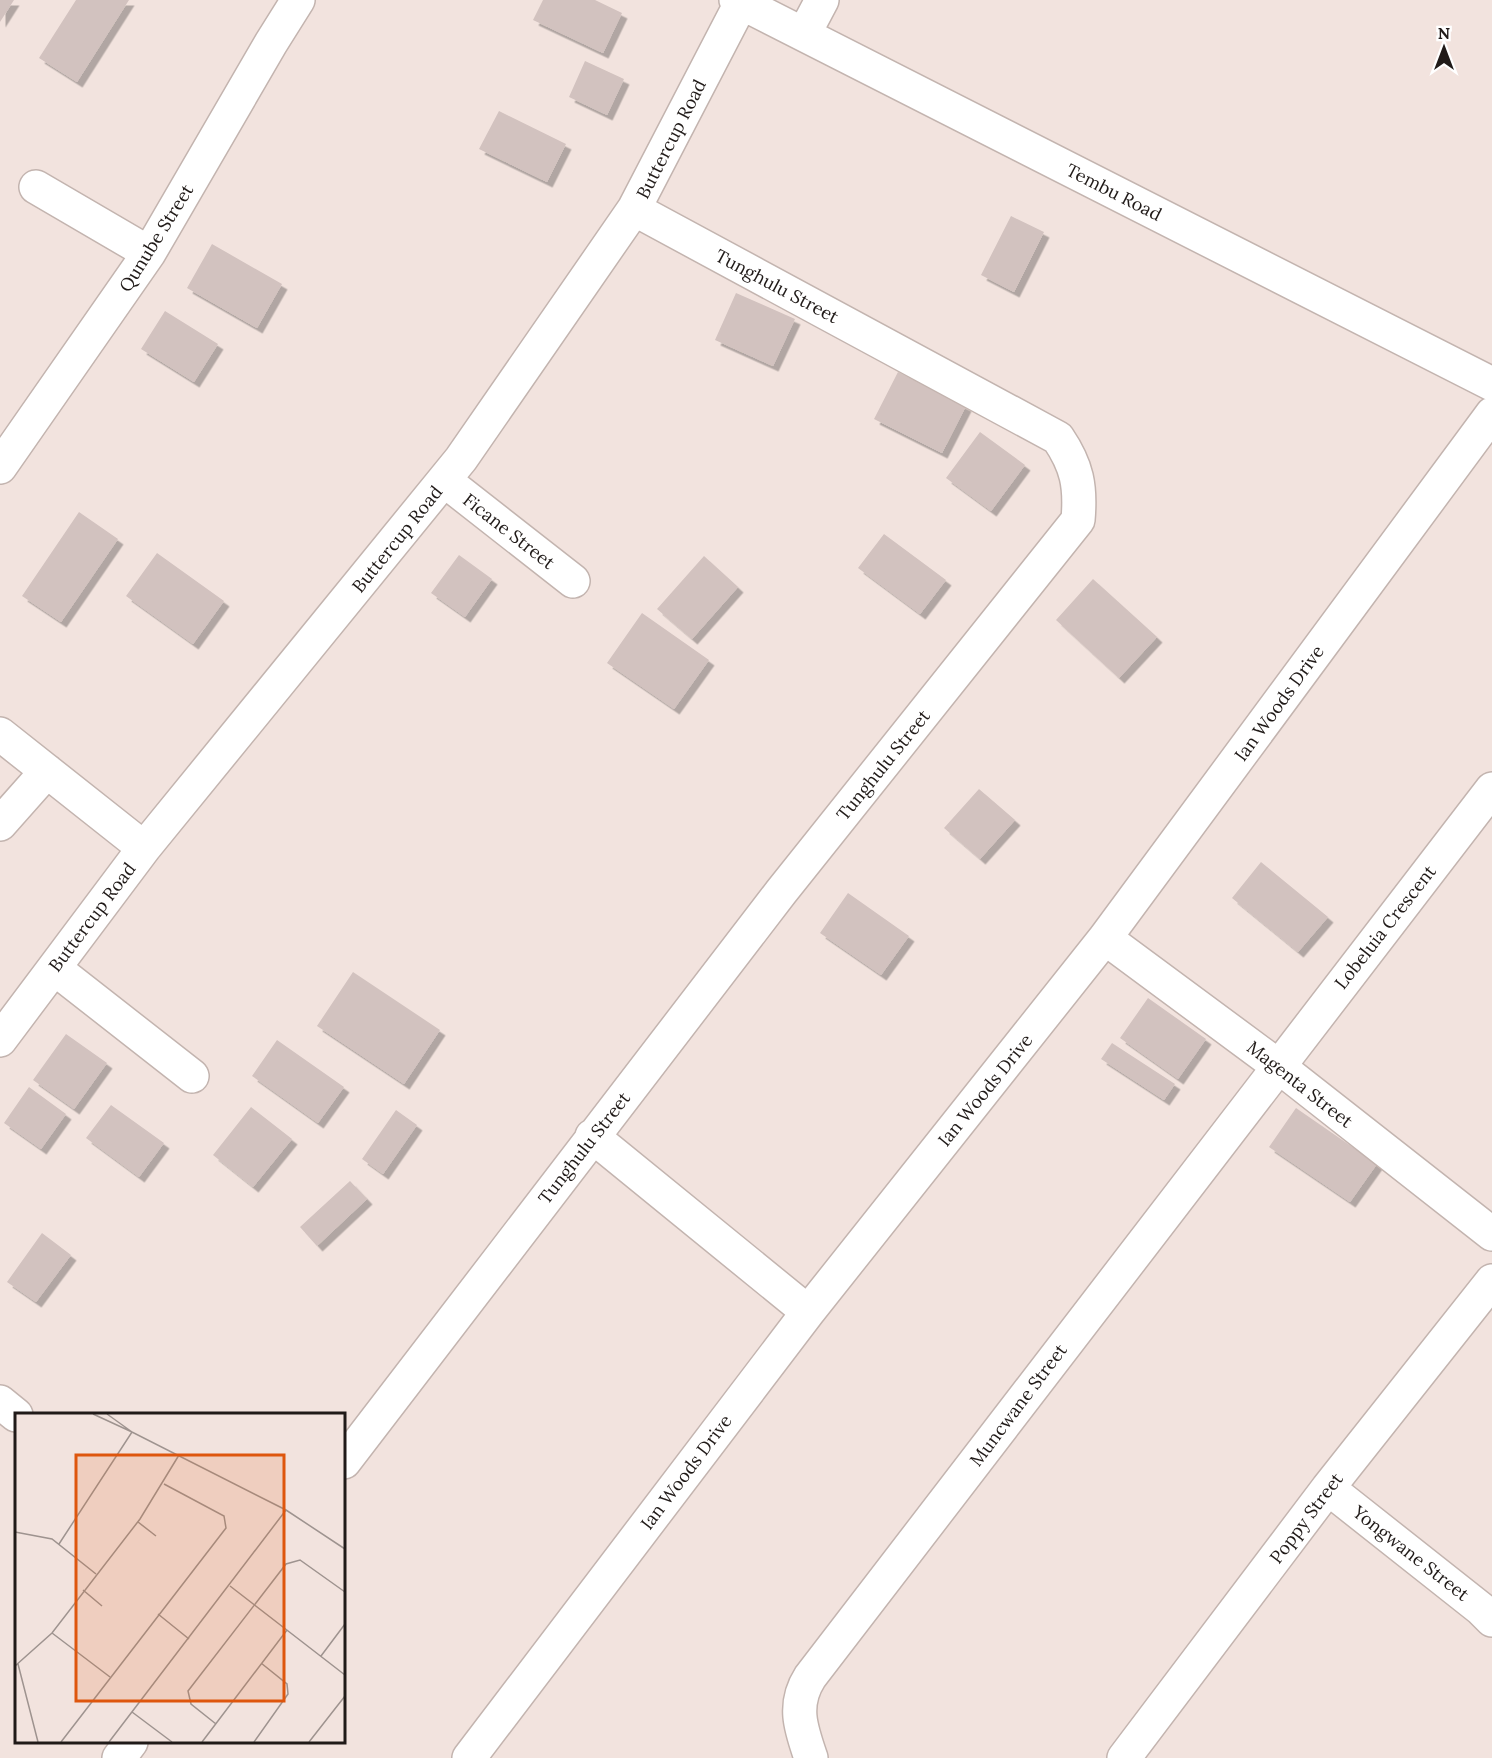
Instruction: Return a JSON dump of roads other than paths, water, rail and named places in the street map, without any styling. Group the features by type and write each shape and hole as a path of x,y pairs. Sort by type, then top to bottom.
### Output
{"street":[{"name":"Qunube Street","path":"0,467 149,253 298,0"},
{"path":"804,34 822,0"},
{"name":"Tembu Road","path":"739,1 1492,384"},
{"name":"Buttercup Road","path":"0,1040 144,848 462,459 634,209 739,1"},
{"path":"36,187 149,253"},
{"name":"Tunghulu Street","path":"345,1461 781,892 1078,520 1080,495 1076,472 1058,438 634,209"},
{"name":"Ian Woods Drive","path":"469,1758 808,1312 1106,938 1492,414"},
{"name":"Ficane Street","path":"444,480 573,581"},
{"path":"0,734 144,848"},
{"path":"0,824 47,771"},
{"name":"Lobeluia Crescent","path":"1278,1066 1492,789"},
{"name":"Magenta Street","path":"1106,938 1278,1066 1492,1234"},
{"path":"54,968 192,1076"},
{"name":"Muncwane Street","path":"811,1758 801,1723 800,1705 802,1690 810,1677 1278,1066"},
{"path":"592,1136 808,1312"},
{"name":"Poppy Street","path":"1124,1758 1328,1488 1492,1281"},
{"path":"0,1402 15,1414"},
{"name":"Yongwane Street","path":"1328,1488 1492,1620"},
{"path":"118,1758 130,1743"}]}
